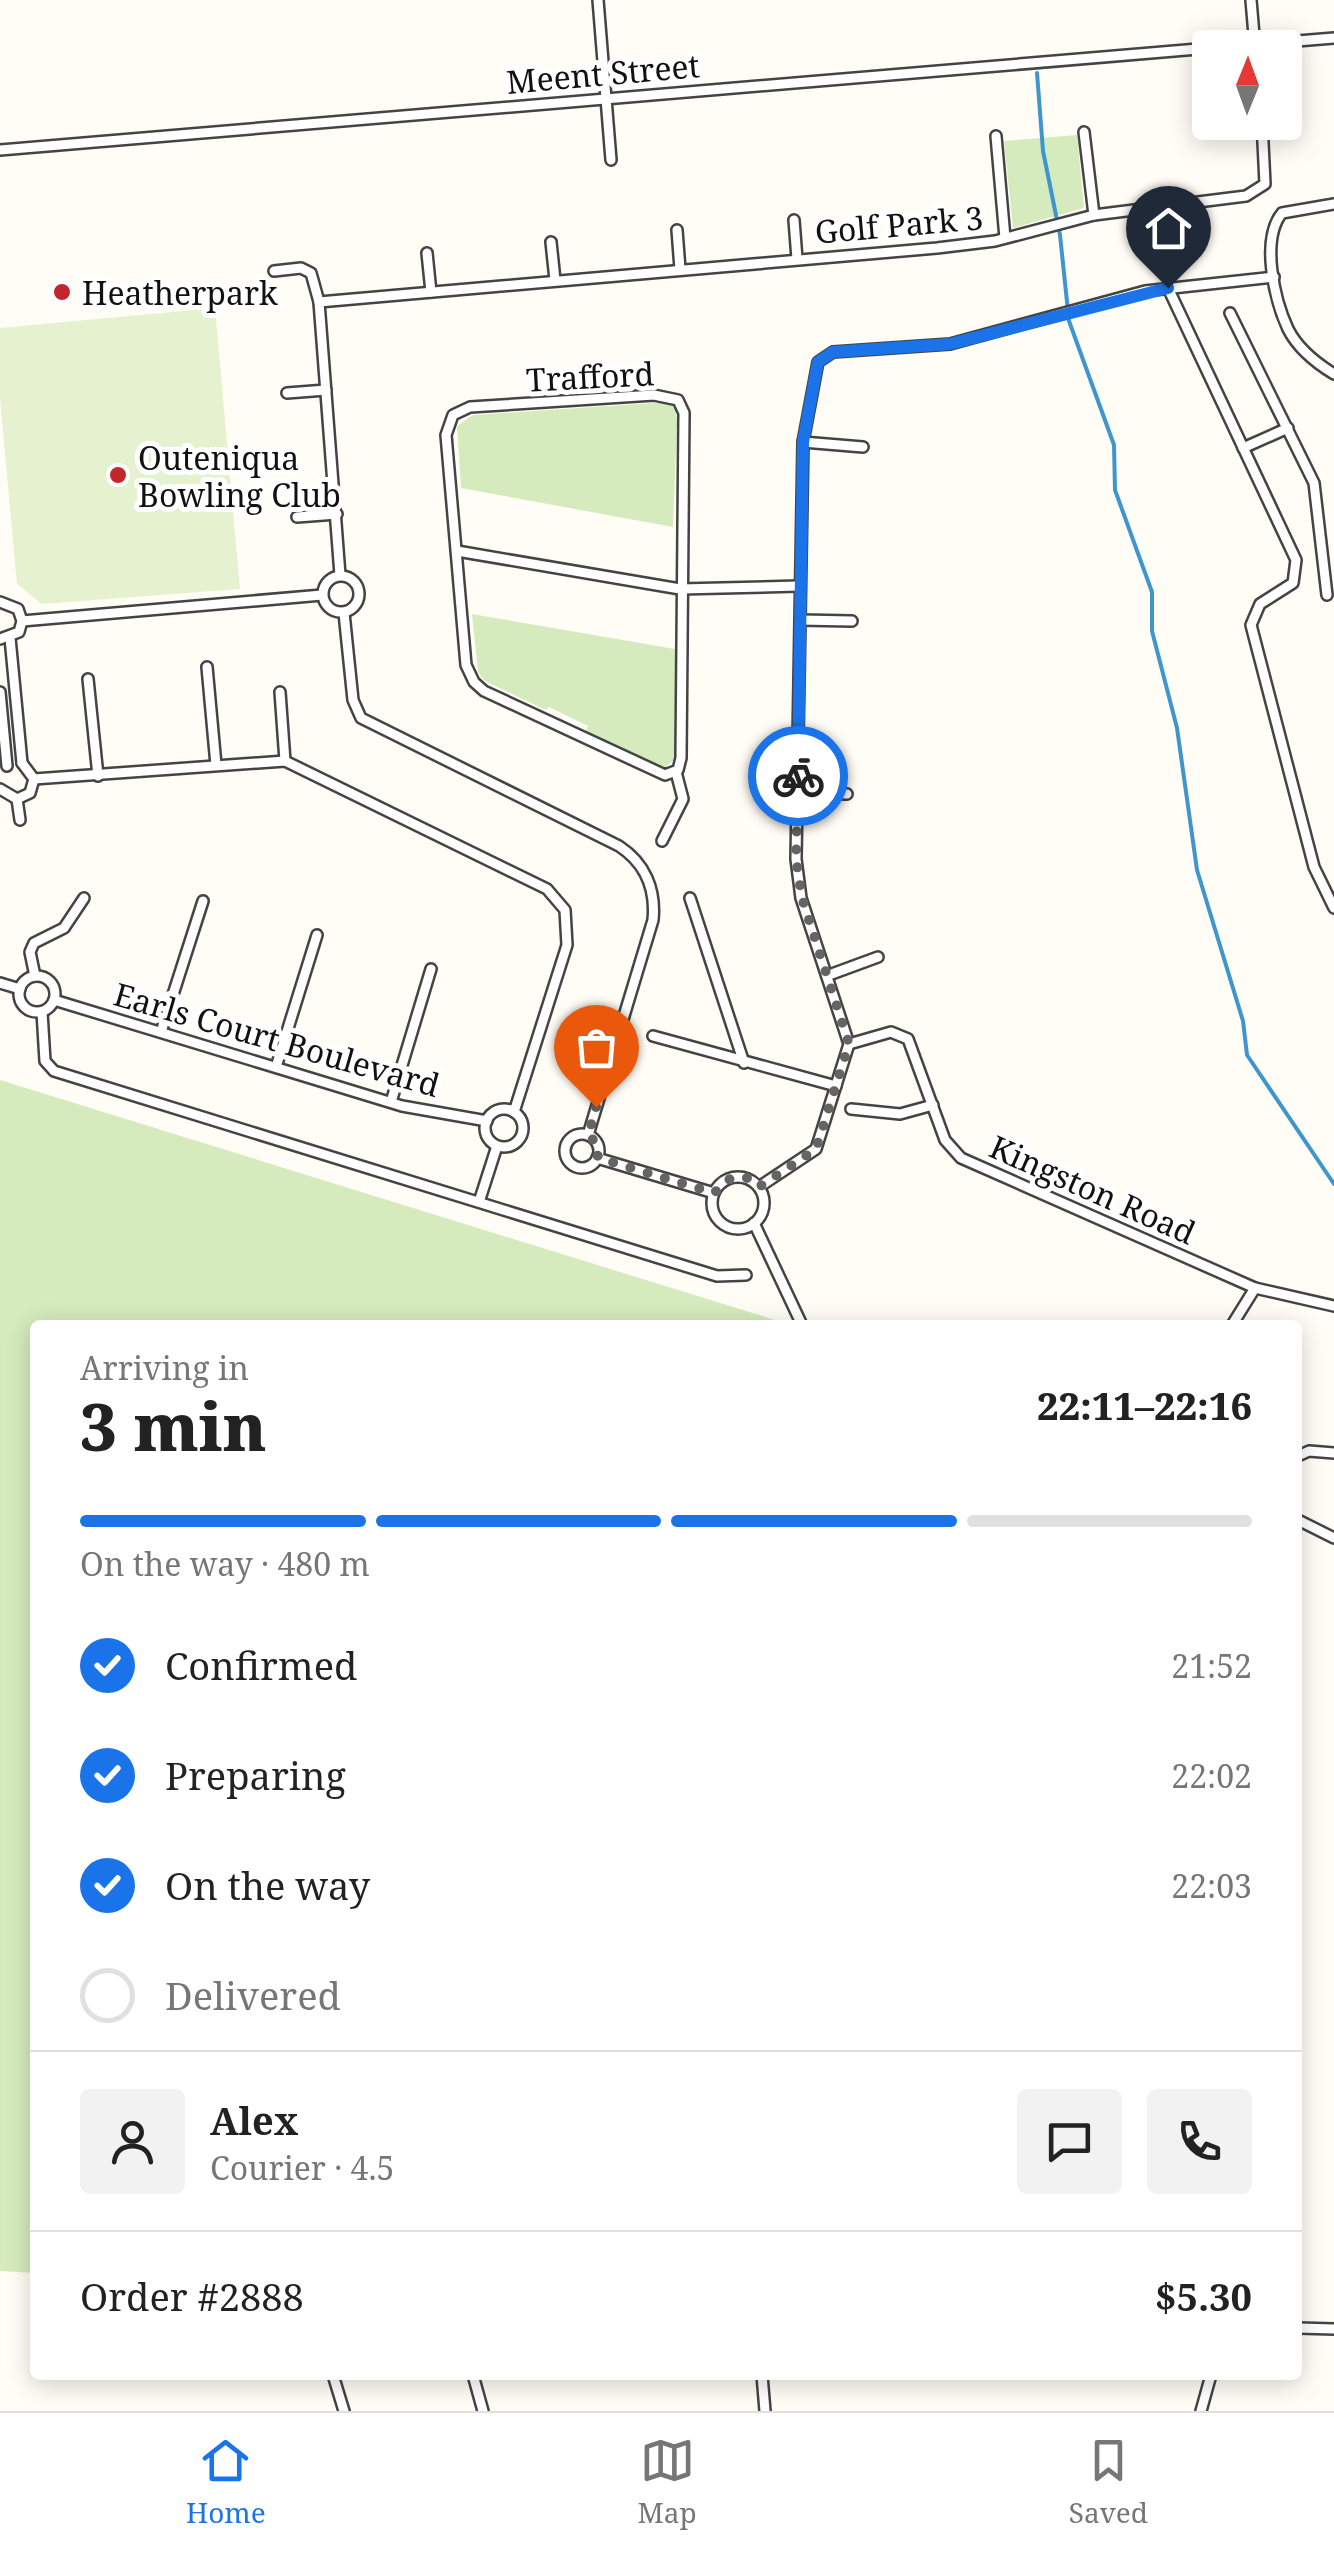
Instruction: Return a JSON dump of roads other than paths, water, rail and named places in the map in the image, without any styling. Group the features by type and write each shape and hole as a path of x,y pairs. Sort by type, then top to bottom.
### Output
{"street":[{"path":"598,0 611,160"},
{"path":"1251,0 1254,30"},
{"name":"Meent Street","path":"1302,41 1334,38"},
{"name":"Meent Street","path":"0,150 1192,50"},
{"path":"1084,132 1094,214"},
{"name":"Golf Park 3","path":"996,136 1005,238"},
{"name":"Golf Park 3","path":"319,302 1005,238 1094,214 1257,193 1266,177 1263,140"},
{"path":"1334,204 1290,210 1278,218 1272,236 1274,277 1294,338 1334,374"},
{"name":"Golf Park 3","path":"794,220 797,259"},
{"path":"677,230 680,269"},
{"path":"551,242 555,280"},
{"path":"427,253 431,292"},
{"path":"274,271 302,268 311,272 319,302 340,575"},
{"path":"759,1187 816,1149 849,1044 798,877 803,442 813,374 825,355 950,344 1168,288 1274,277"},
{"path":"1168,288 1296,560 1293,582 1260,604 1251,625 1314,867 1334,908"},
{"path":"1230,313 1314,483 1327,595"},
{"path":"287,393 326,390"},
{"name":"Trafford","path":"667,396 678,400 684,413 680,589 681,758 676,772 665,775 653,771 474,682 466,665 446,436 453,415 470,407 667,396"},
{"path":"1244,448 1288,428"},
{"path":"803,442 863,447"},
{"path":"297,517 337,514"},
{"path":"457,551 680,589 799,586"},
{"path":"322,595 328,581 340,575 354,581 359,590 357,604 344,613"},
{"path":"322,595 329,606 344,613"},
{"path":"34,779 22,763 5,639 22,621 322,595"},
{"path":"0,602 13,604 22,621"},
{"path":"344,613 352,700 361,718 619,846 638,862 651,886 652,920 588,1136"},
{"path":"800,620 852,621"},
{"path":"207,667 216,766"},
{"path":"88,678 98,776"},
{"path":"0,692 3,770 22,763"},
{"path":"280,692 286,761"},
{"path":"34,779 286,761 528,877 558,898 568,922 567,945 514,1112 523,1133 513,1145 497,1146 487,1136 486,1122 495,1112 514,1112"},
{"path":"662,842 683,799 676,772"},
{"path":"17,799 30,793 34,779"},
{"path":"0,789 17,799"},
{"path":"798,793 847,794"},
{"path":"17,799 20,820"},
{"path":"35,976 30,952 34,943 64,928 84,898"},
{"path":"690,898 744,1064"},
{"path":"161,1032 203,901"},
{"path":"276,1067 317,935"},
{"path":"829,975 878,957"},
{"path":"390,1102 431,968"},
{"path":"20,990 35,976"},
{"path":"35,976 51,983 54,1000 42,1012"},
{"path":"0,983 20,990"},
{"path":"20,990 22,1005 42,1012"},
{"name":"Earls Court Boulevard","path":"54,1000 390,1102 486,1122"},
{"path":"42,1012 48,1068 717,1276 746,1275"},
{"name":"Kingston Road","path":"849,1044 890,1032 908,1039 945,1140 961,1158 1255,1288 1334,1306"},
{"path":"654,1036 744,1064 836,1086"},
{"path":"851,1109 900,1114 933,1105"},
{"path":"588,1136 596,1142 598,1158 585,1168 567,1158 566,1147 572,1138 588,1136"},
{"path":"479,1202 497,1146"},
{"path":"598,1158 714,1193"},
{"path":"731,1178 747,1178 759,1187 764,1202 754,1223 738,1229 722,1224 713,1210 714,1193 731,1178"},
{"path":"754,1223 800,1320"},
{"path":"1235,1320 1255,1288"},
{"path":"1302,1455 1334,1453"},
{"path":"1302,1522 1334,1538"},
{"path":"1302,2328 1334,2329"},
{"path":"335,2380 344,2411"},
{"path":"474,2380 483,2411"},
{"path":"762,2380 765,2411"},
{"path":"1201,2411 1210,2380"}],"waterway":[{"path":"1037,73 1043,151 1060,235 1069,321 1114,445 1115,490 1152,592 1152,631 1177,728 1197,870 1243,1021 1247,1055 1334,1184"}],"place":[{"name":"Heatherpark","path":"62,292"},
{"name":"Outeniqua Bowling Club","path":"118,475"}]}
